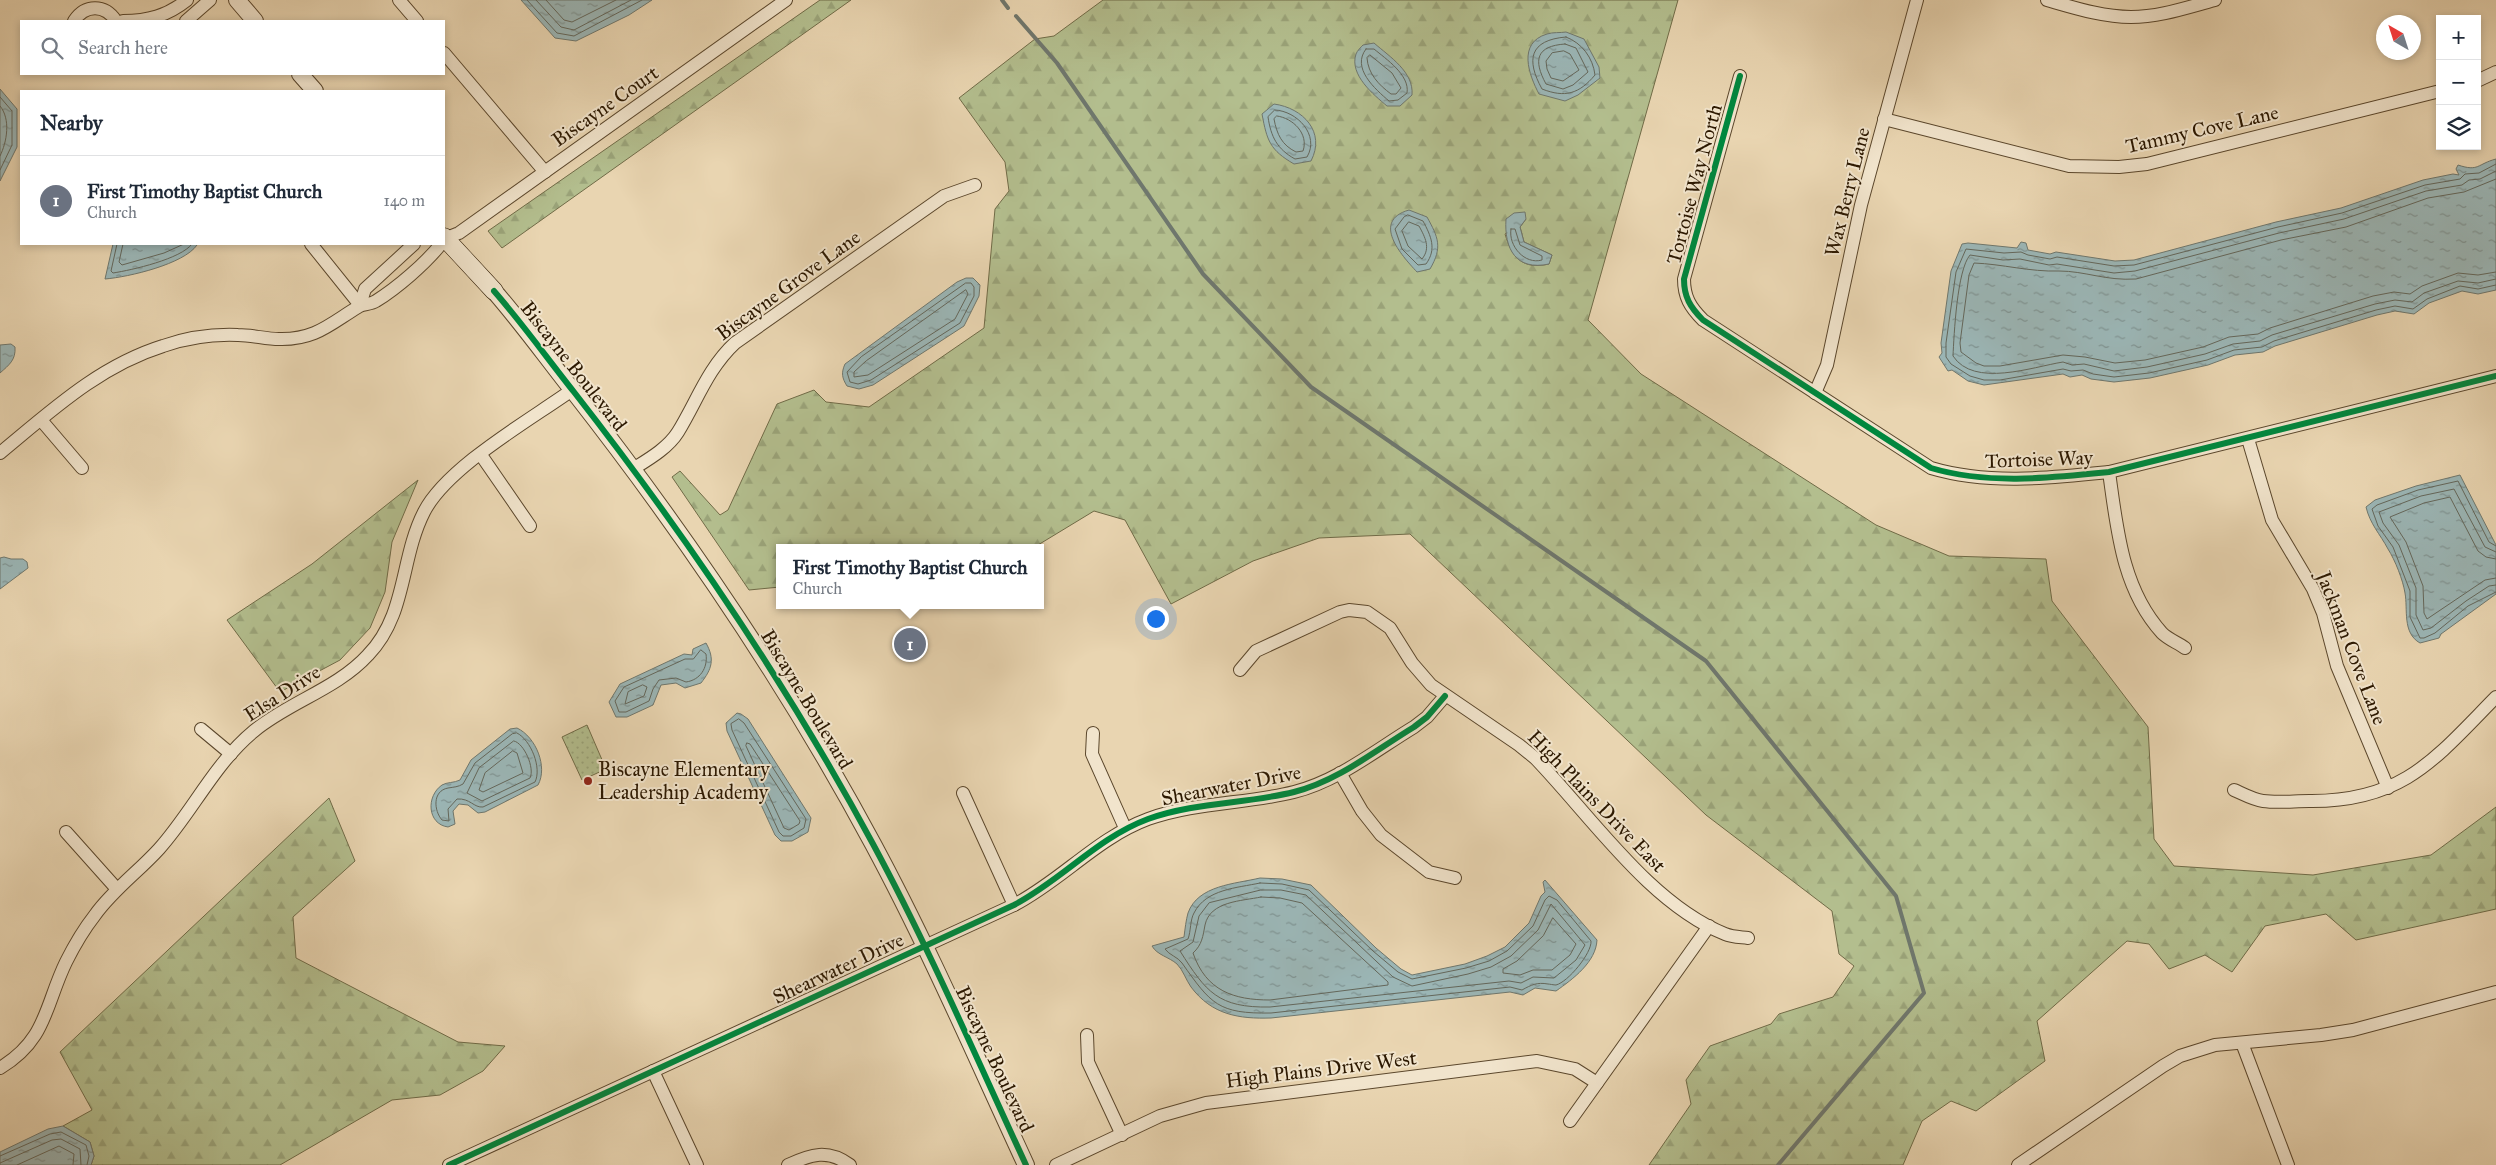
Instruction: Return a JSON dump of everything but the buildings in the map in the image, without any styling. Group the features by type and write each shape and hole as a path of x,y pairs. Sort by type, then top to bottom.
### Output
{"main road":[{"name":"Biscayne Boulevard","path":"445,242 494,291"}],"street":[{"path":"147,20 160,16 187,0"},
{"path":"187,20 210,0"},
{"path":"237,0 254,20"},
{"path":"398,0 416,20"},
{"name":"Biscayne Court","path":"445,239 459,233 786,0"},
{"name":"Wax Berry Lane","path":"1815,393 1827,365 1861,205 1917,0"},
{"path":"2048,0 2065,2 2109,16 2132,17 2154,16 2215,0"},
{"path":"75,20 84,10 91,8 106,10 115,20"},
{"path":"445,54 544,172"},
{"path":"2481,79 2496,72"},
{"path":"301,75 314,90"},
{"name":"Tortoise Way North","path":"1687,300 1684,279 1740,76"},
{"name":"Tammy Cove Lane","path":"1884,119 2046,162 2092,168 2119,168 2147,164 2436,92"},
{"name":"Biscayne Grove Lane","path":"633,470 664,447 678,433 713,367 735,343 944,196 975,185"},
{"path":"312,245 360,305"},
{"path":"360,305 365,289 413,245"},
{"path":"0,453 103,372 132,357 164,345 196,338 238,335 280,339 308,337 334,324 360,305 374,302 430,257 439,245"},
{"name":"Biscayne Boulevard","path":"494,291 633,470 699,560 785,691 873,844 925,947 1026,1165"},
{"name":"Tortoise Way","path":"1687,300 1693,310 1703,320 1913,458 1931,468 1952,474 1977,477 2047,479 2109,472 2496,376"},
{"name":"Elsa Drive","path":"0,1068 10,1062 30,1042 46,1017 65,963 94,915 116,888 158,850 231,754 270,718 346,675 368,656 383,637 392,620 414,535 425,510 458,470 572,390"},
{"path":"40,420 82,468"},
{"name":"Jackman Cove Lane","path":"2248,438 2269,512 2280,536 2303,570 2323,613 2337,666 2388,788"},
{"path":"481,455 530,526"},
{"path":"2109,472 2119,544 2131,582 2141,602 2163,634 2185,648"},
{"name":"High Plains Drive East","path":"1240,670 1256,651 1332,616 1349,610 1367,612 1390,628 1422,675 1445,696 1520,745 1535,758 1654,888 1709,926 1726,935 1748,938"},
{"name":"Shearwater Drive","path":"449,1165 1014,905 1034,895 1086,854 1126,828 1172,812 1294,792 1322,782 1340,773 1414,727 1427,717 1445,696"},
{"path":"2234,790 2262,801 2338,801 2366,796 2408,779 2424,768 2496,698"},
{"path":"202,729 231,754"},
{"path":"1093,733 1092,754 1126,828"},
{"path":"1340,773 1362,811 1381,835 1429,872 1455,878"},
{"path":"964,794 1014,905"},
{"path":"66,832 116,888"},
{"path":"1570,1121 1709,926"},
{"path":"2018,1165 2169,1062 2198,1049 2215,1045 2353,1030 2496,992"},
{"path":"1087,1035 1088,1062 1122,1135"},
{"path":"2242,1043 2288,1165"},
{"name":"High Plains Drive West","path":"1056,1165 1160,1116 1206,1103 1516,1063 1558,1064 1575,1070 1597,1083"},
{"path":"653,1071 697,1165"},
{"path":"788,1165 809,1155 824,1153 838,1157 850,1165"}],"green space":[{"path":"820,0 851,0 502,248 488,231"},
{"path":"1103,0 1678,0 1588,320 1641,374 1876,525 1949,556 2046,559 2052,601 2148,727 2154,839 2174,866 2313,875 2431,855 2496,807 2496,909 2356,940 2326,914 2265,926 2232,972 2205,955 2169,969 2149,944 2127,941 2037,1021 2045,1061 1976,1111 1951,1101 1922,1121 1903,1165 1649,1165 1691,1104 1686,1080 1710,1046 1771,1024 1779,1014 1833,997 1854,966 1839,954 1832,911 1706,815 1410,534 1319,538 1253,561 1171,604 1125,520 1094,511 1040,544 776,544 776,587 749,590 672,477 680,471 720,515 728,510 777,404 814,390 826,402 869,407 984,328 995,209 1009,191 1005,162 959,98 1035,39 1054,36","holes":["1526,219 1520,227 1524,242 1552,255 1549,264 1532,265 1525,263 1515,256 1511,250 1505,234"]},
{"path":"418,480 392,542 385,592 370,628 340,660 280,692 227,620 312,564"},
{"path":"587,725 606,769 582,780 562,737"},
{"path":"329,798 355,861 293,917 296,958 458,1042 505,1046 483,1071 440,1095 392,1100 280,1165 91,1165 94,1156 90,1142 63,1126 92,1110 60,1052"}],"water":[{"path":"521,0 652,0 629,15 576,41 555,38"},
{"path":"1566,32 1584,39 1599,67 1600,78 1578,95 1565,101 1539,94 1529,69 1528,60 1532,44 1538,38 1549,33"},
{"path":"1374,43 1400,66 1409,79 1412,95 1400,106 1387,106 1359,77 1355,62 1356,54 1363,45"},
{"path":"0,89 17,109 17,147 0,181"},
{"path":"1274,104 1285,106 1302,116 1309,123 1314,131 1316,140 1311,161 1294,164 1280,154 1271,144 1262,114"},
{"path":"2496,159 2496,290 2478,294 2462,291 2429,303 2414,314 2395,311 2377,315 2275,346 2263,352 2235,355 2208,365 2150,378 2114,382 2091,379 2082,375 2070,377 2063,374 1984,385 1968,381 1952,370 1948,371 1939,357 1942,353 1941,343 1951,271 1962,244 2017,248 2021,242 2026,243 2028,250 2050,254 2056,252 2115,261 2134,260 2276,222 2341,208 2423,180 2453,174 2459,175 2456,169 2458,165 2470,168"},
{"path":"1409,210 1427,217 1434,230 1438,248 1430,269 1417,272 1397,248 1393,239 1392,222 1398,215"},
{"path":"1525,212 1526,219 1520,227 1524,242 1552,255 1549,264 1528,264 1520,261 1510,248 1507,240 1506,219 1514,213"},
{"path":"113,245 197,245 190,252 169,264 128,276 105,279"},
{"path":"966,278 973,278 980,285 979,296 964,326 873,385 859,389 847,386 843,375 845,364 957,282"},
{"path":"11,344 15,347 13,359 0,373 0,345"},
{"path":"2460,475 2496,545 2496,594 2441,634 2439,638 2420,643 2414,639 2408,627 2405,593 2398,570 2366,507 2375,500 2416,486"},
{"path":"0,558 23,559 27,562 28,568 0,589"},
{"path":"706,643 711,654 711,664 708,673 701,683 685,688 676,683 661,685 653,705 627,717 616,717 609,702 620,684 684,654 692,655 693,649"},
{"path":"737,713 748,719 811,818 808,832 792,841 781,841 775,835 727,731 726,723"},
{"path":"517,728 530,738 541,761 541,778 538,785 485,812 478,813 468,805 459,804 453,811 455,824 448,827 436,821 431,809 431,802 437,790 444,784 460,780 471,760 510,729"},
{"path":"1260,878 1282,879 1311,885 1376,948 1401,969 1412,975 1465,964 1505,947 1529,923 1541,896 1545,892 1543,882 1545,880 1597,940 1596,948 1588,963 1556,991 1535,988 1523,995 1510,992 1271,1018 1237,1016 1208,1004 1191,987 1177,964 1157,952 1152,946 1184,937 1188,913 1193,904 1209,891 1229,884"},
{"path":"63,1126 90,1142 94,1156 91,1165 0,1165 0,1152 48,1129"}],"waterway":[{"path":"1002,0 1008,8"},
{"path":"1016,16 1057,63 1203,274 1311,387 1706,661 1896,896 1924,993 1778,1165"}],"cycle path":[{"path":"1740,76 1684,279 1685,291 1689,301 1703,320 1931,468 1975,477 2019,479 2109,472 2496,376"},
{"path":"494,291 574,392 695,555 806,726 894,883 952,1003 1026,1165"},
{"path":"449,1165 1014,905 1048,884 1112,837 1148,819 1184,809 1294,792 1341,773 1414,727 1427,717 1445,696"}],"place":[{"name":"First Timothy Baptist Church","path":"910,644"},
{"name":"Biscayne Elementary Leadership Academy","path":"588,781"}]}
